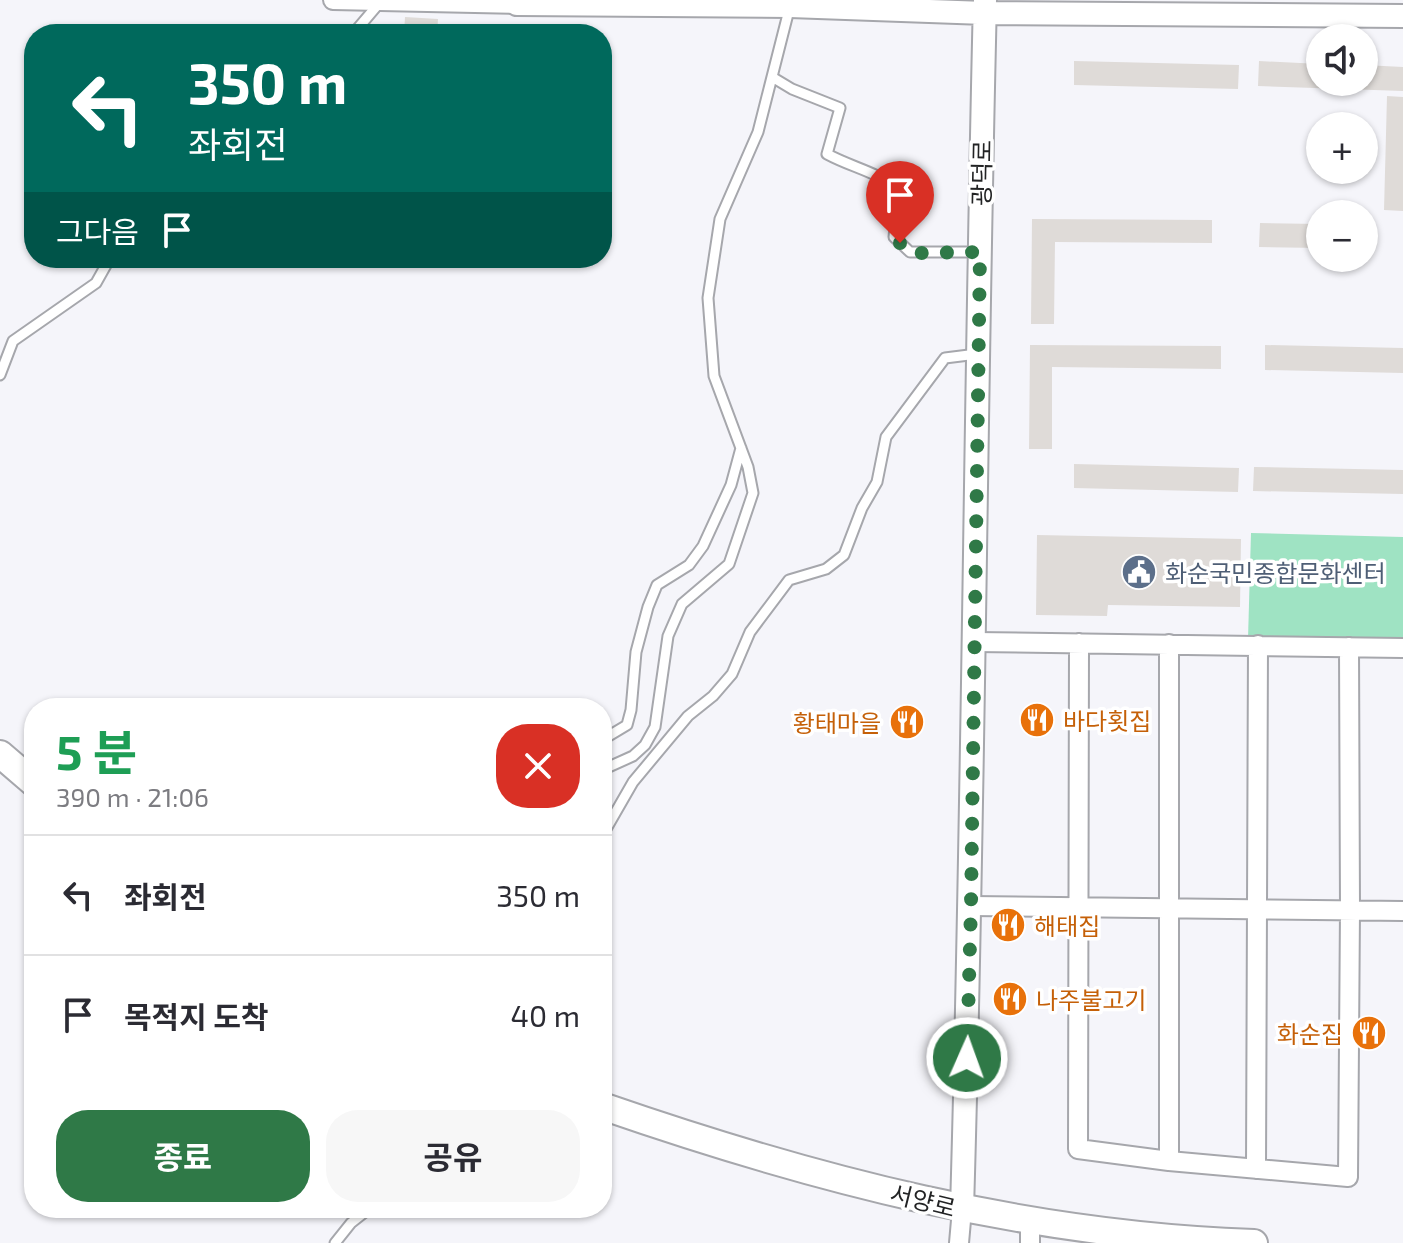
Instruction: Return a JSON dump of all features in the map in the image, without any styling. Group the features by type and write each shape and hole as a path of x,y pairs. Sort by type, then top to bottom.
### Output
{"main road":[{"path":"0,754 24,774"},
{"name":"서양로","path":"612,1109 762,1158 962,1209 1030,1232 1254,1243"}],"street":[{"path":"333,0 985,6 1403,16"},
{"name":"광덕로","path":"962,1209 971,906 977,354 985,6"},
{"path":"974,642 1403,648"},
{"path":"1079,643 1078,1149 1169,1161 1348,1177 1349,647"},
{"path":"1169,644 1169,1161"},
{"path":"1256,1169 1258,645"},
{"path":"971,906 1403,911"},
{"path":"959,1243 962,1209"}],"lane":[{"path":"361,24 381,1"},
{"path":"612,765 633,756 645,745 655,727 668,636 682,604 729,564 753,493 741,447 714,376 708,298 725,201 750,156 790,6"},
{"path":"772,77 792,89 840,108 827,154 845,164 879,175 899,189 894,237 910,252 980,252"},
{"path":"0,375 13,341 96,283 104,268"},
{"path":"612,819 633,782 688,716 713,696 732,674 750,632 789,580 833,566 844,555 862,508 877,482 886,437 945,358 977,354"},
{"path":"612,734 627,725 636,652 657,585 689,565 703,546 731,485 741,447"},
{"path":"335,1243 357,1218"}],"green space":[{"path":"1251,533 1403,537 1403,643 1248,639"}],"building":[{"path":"405,17 438,19 438,24 405,24"},
{"path":"1074,61 1239,65 1238,89 1074,85"},
{"path":"1259,61 1306,63 1306,88 1258,86"},
{"path":"1378,66 1403,67 1403,91 1378,90"},
{"path":"1387,96 1403,97 1403,211 1384,210"},
{"path":"1032,219 1212,220 1212,243 1055,242 1054,324 1031,324"},
{"path":"1260,223 1306,224 1306,248 1259,247"},
{"path":"1030,345 1221,346 1221,369 1052,367 1052,449 1029,449"},
{"path":"1265,345 1403,348 1403,373 1265,370"},
{"path":"1074,464 1239,468 1238,492 1074,488"},
{"path":"1254,467 1403,470 1403,494 1253,491"},
{"name":"화순국민종합문화센터","path":"1037,535 1241,539 1240,607 1108,605 1107,616 1036,615"}],"place":[{"name":"화순국민종합문화센터","path":"1139,572"},
{"name":"바다횟집","path":"1037,720"},
{"name":"황태마을","path":"907,722"},
{"name":"해태집","path":"1008,925"},
{"name":"나주불고기","path":"1010,999"},
{"name":"화순집","path":"1369,1033"}],"route":[{"path":"900,243 910,252 980,252 967,1058"}]}
